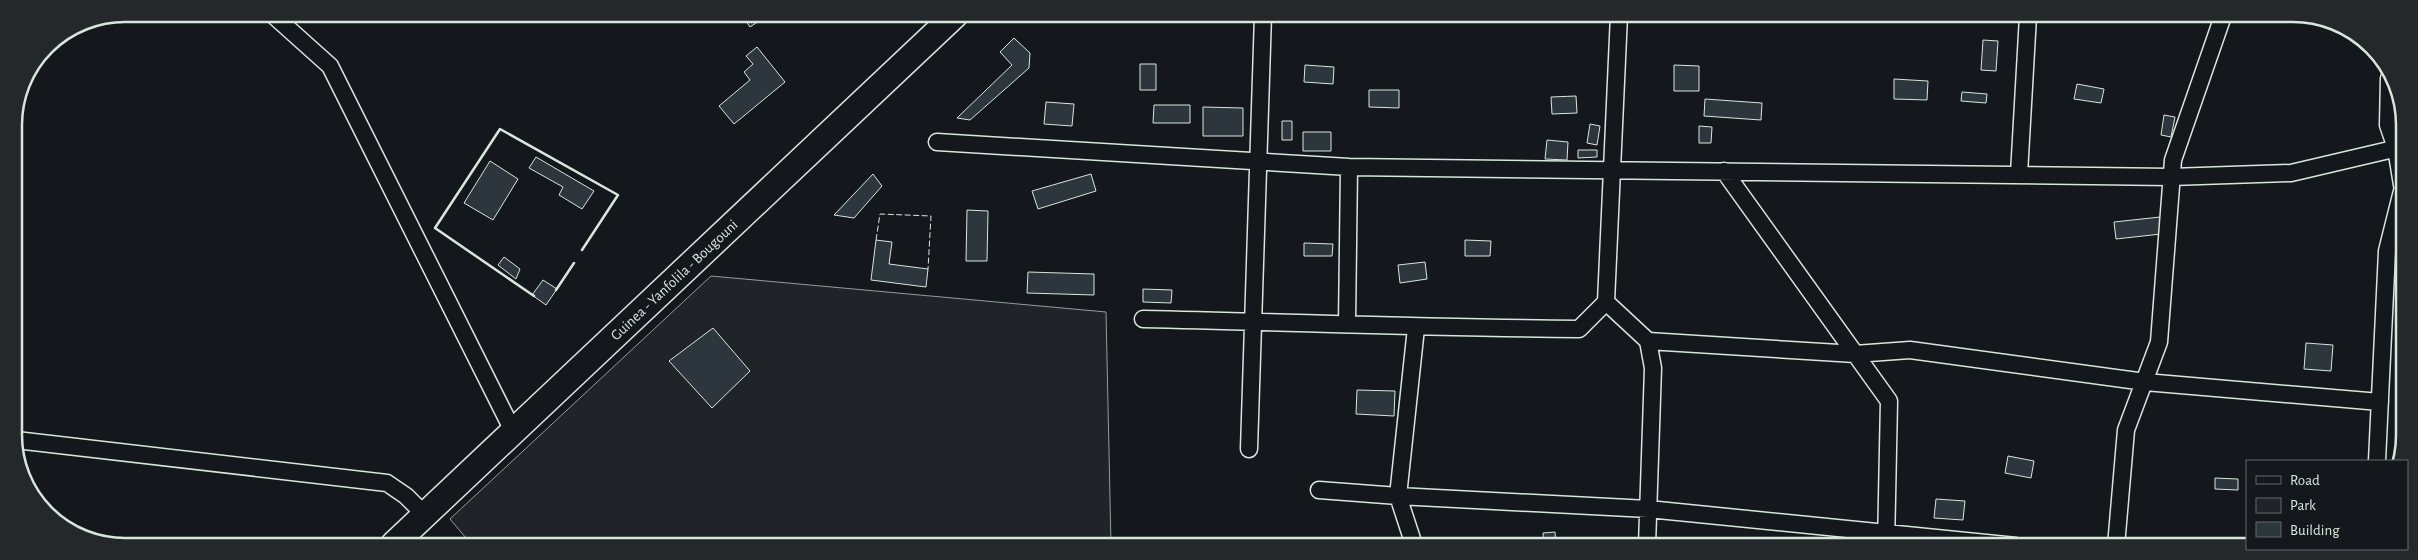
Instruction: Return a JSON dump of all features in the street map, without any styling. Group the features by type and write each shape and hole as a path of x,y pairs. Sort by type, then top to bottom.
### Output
{"main road":[{"name":"Guinea - Yanfolila - Bougouni","path":"401,538 946,23"}],"street":[{"path":"1249,449 1263,22"},
{"path":"1143,319 1347,324 1416,328 1579,329 1606,302 1619,22"},
{"path":"2019,174 2028,22"},
{"path":"2117,537 2126,430 2159,342 2173,160 2221,22"},
{"path":"282,23 330,66 514,431"},
{"path":"2389,89 2388,125 2396,141"},
{"path":"937,142 1349,167 1724,170 2171,177 2292,173 2396,148"},
{"path":"1347,324 1349,167"},
{"path":"1724,170 1889,401 1886,537"},
{"path":"2377,460 2387,251 2396,215"},
{"path":"1606,302 1648,341 1653,368 1647,537"},
{"path":"1412,537 1398,496 1416,328"},
{"path":"1648,341 1855,354 1910,350 2145,382 2380,402"},
{"path":"23,441 387,483 406,496 425,515"},
{"path":"1319,490 1648,509 1872,537"}],"green space":[{"path":"711,276 1106,312 1111,538 466,538 450,519"}],"building":[{"path":"747,23 756,23 750,27"},
{"path":"1014,38 1030,53 1029,68 970,120 957,118 1012,65 1000,52"},
{"path":"1983,40 1998,41 1996,71 1981,70"},
{"path":"757,47 785,82 734,124 719,106 750,80 744,72 753,64 746,56"},
{"path":"1140,64 1156,64 1156,90 1140,90"},
{"path":"1305,65 1334,67 1333,84 1304,82"},
{"path":"1674,65 1699,66 1699,91 1674,91"},
{"path":"1894,79 1928,81 1927,100 1894,99"},
{"path":"2077,84 2104,89 2101,103 2074,99"},
{"path":"1369,90 1399,90 1399,108 1369,107"},
{"path":"1962,92 1987,94 1986,103 1961,101"},
{"path":"1576,96 1577,113 1552,114 1551,97"},
{"path":"1705,99 1762,103 1761,120 1704,116"},
{"path":"1046,102 1074,104 1072,126 1044,124"},
{"path":"1154,105 1190,105 1190,123 1153,123"},
{"path":"1203,107 1243,108 1243,136 1203,136"},
{"path":"2164,115 2175,117 2171,137 2161,135"},
{"path":"1282,121 1292,121 1292,140 1282,140"},
{"path":"1590,124 1600,126 1597,145 1587,143"},
{"path":"1699,126 1712,127 1711,143 1699,143"},
{"path":"1303,132 1331,132 1331,151 1303,151"},
{"path":"1547,140 1568,142 1567,160 1545,159"},
{"path":"1578,150 1597,150 1597,157 1578,158"},
{"path":"536,157 594,191 582,209 559,195 563,187 529,168"},
{"path":"490,161 518,179 493,220 464,203"},
{"path":"873,174 882,186 854,218 834,215"},
{"path":"1091,174 1096,191 1038,209 1032,191"},
{"path":"967,210 988,211 987,261 966,261"},
{"path":"2160,217 2161,234 2116,239 2114,222"},
{"path":"876,240 892,242 889,264 928,269 926,287 871,280"},
{"path":"1465,240 1491,241 1490,256 1465,256"},
{"path":"1304,243 1333,244 1332,256 1304,256"},
{"path":"504,257 520,269 516,279 498,265"},
{"path":"1425,262 1427,279 1400,283 1398,265"},
{"path":"1028,272 1094,274 1094,295 1027,293"},
{"path":"543,280 557,289 546,305 532,295"},
{"path":"1143,289 1172,290 1171,303 1143,302"},
{"path":"713,328 750,371 712,408 669,361"},
{"path":"2306,343 2333,345 2331,371 2304,369"},
{"path":"1357,390 1395,391 1394,416 1356,414"},
{"path":"2008,456 2034,461 2031,478 2005,473"},
{"path":"2215,478 2238,479 2238,490 2215,489"},
{"path":"1936,499 1965,501 1963,520 1934,518"},
{"path":"1555,532 1555,537 1543,537 1543,533"}],"fence":[{"path":"876,240 880,214 931,216 928,269"}],"wall":[{"path":"534,296 435,228 500,129 618,195 582,250"},
{"path":"556,290 574,263"}]}
